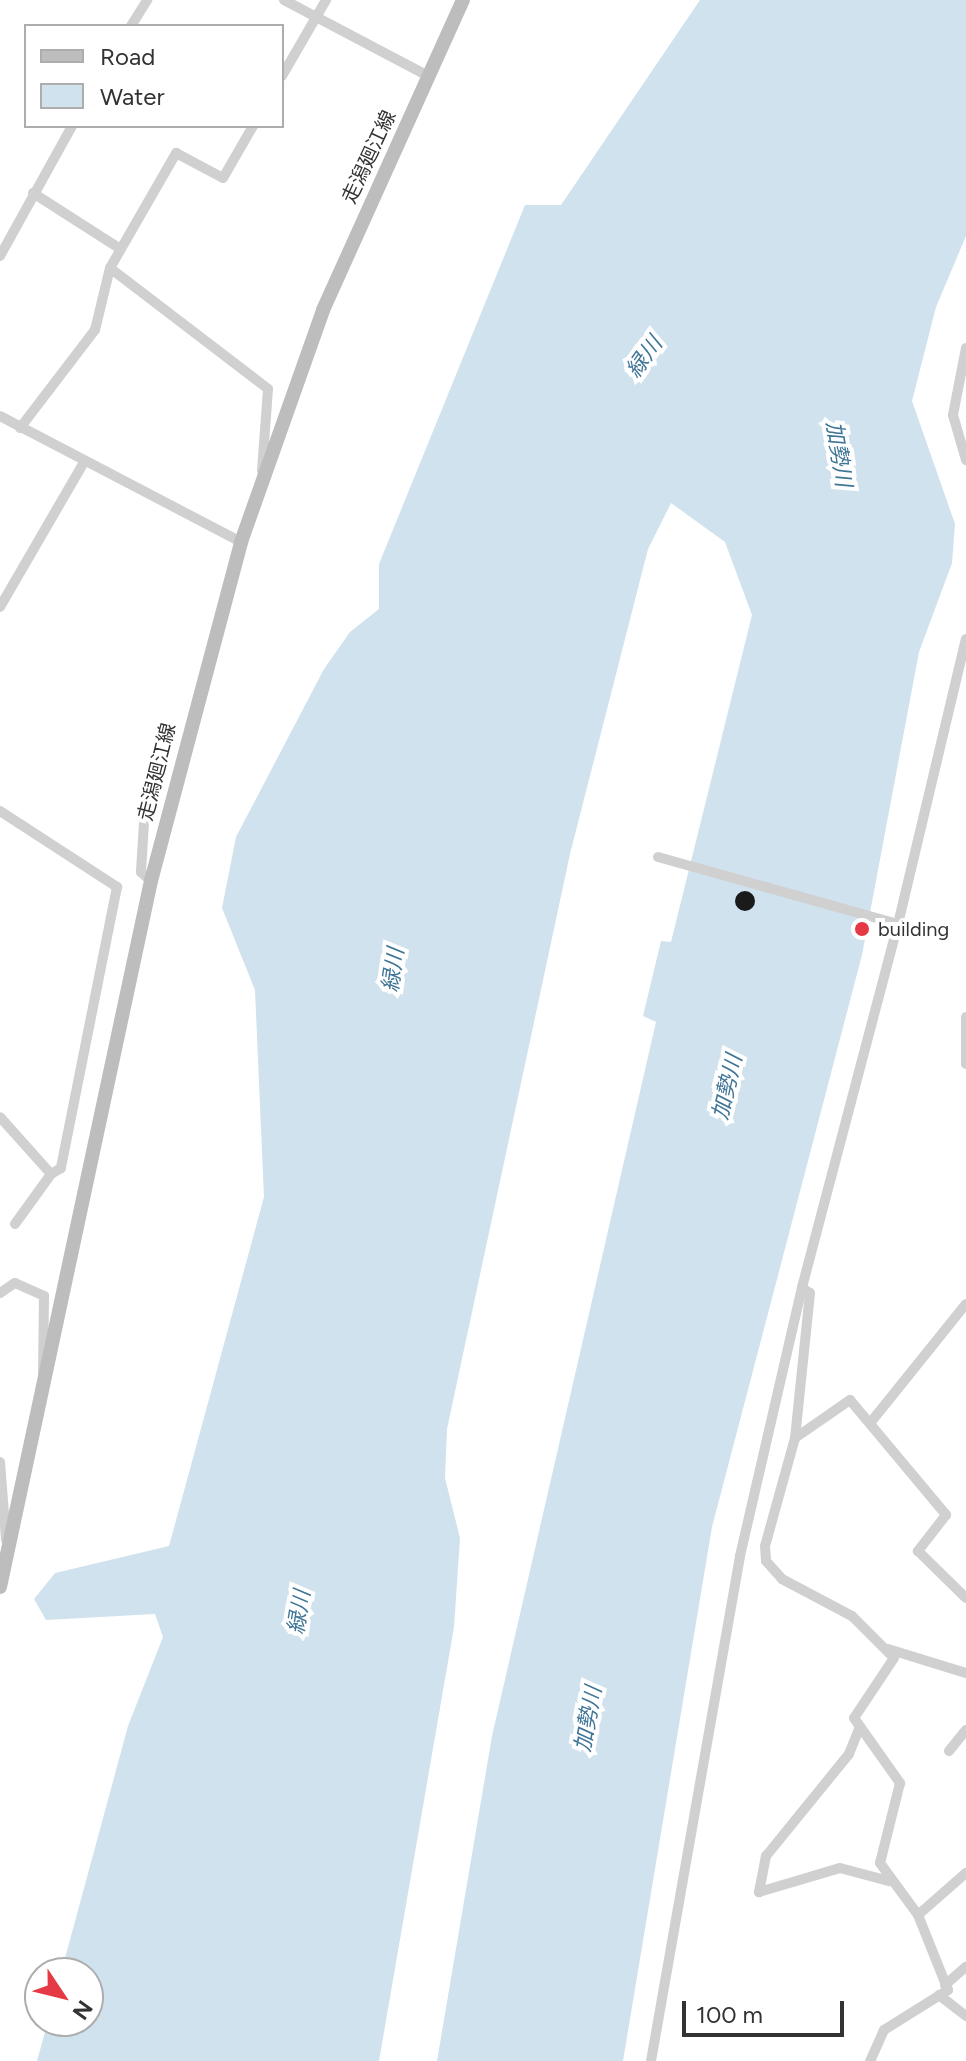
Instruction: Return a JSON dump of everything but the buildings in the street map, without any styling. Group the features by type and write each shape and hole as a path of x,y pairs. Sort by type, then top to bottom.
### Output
{"main road":[{"name":"走潟廻江線","path":"0,1587 151,881 241,542 261,477 323,310 463,0"}],"street":[{"path":"132,24 147,0"},
{"path":"284,0 428,76"},
{"path":"284,73 326,0"},
{"path":"0,256 71,128"},
{"path":"20,428 95,330 110,268 119,248 176,153 223,178 252,128"},
{"path":"33,193 119,248"},
{"path":"110,268 268,389 261,477"},
{"path":"966,348 953,415 966,460"},
{"path":"960,383 966,397"},
{"path":"0,416 241,542"},
{"path":"0,607 84,462"},
{"path":"651,2061 740,1556 802,1288 966,639"},
{"path":"145,806 141,872 151,881"},
{"path":"0,811 117,887 61,1168 51,1174 15,1224"},
{"path":"658,857 895,921"},
{"path":"966,1017 966,1064"},
{"path":"0,1117 51,1174"},
{"path":"0,1293 15,1283 44,1296 43,1382"},
{"path":"802,1288 810,1293 795,1438 766,1561 782,1579 852,1616 894,1658 856,1709 859,1729 900,1783 879,1848 893,1885"},
{"path":"871,1422 966,1304"},
{"path":"795,1438 850,1400 946,1515 918,1551 966,1598"},
{"path":"0,1462 7,1557"},
{"path":"888,1649 966,1673"},
{"path":"859,1729 842,1764 766,1856 759,1892 840,1868 883,1875 918,1915 942,1990 966,2016"},
{"path":"949,1751 966,1730"},
{"path":"918,1915 966,1873"},
{"path":"870,2061 884,2030 942,1990 966,1967"}],"water":[{"path":"700,0 966,0 966,236 936,307 912,401 955,524 952,563 919,652 862,955 712,1527 623,2061 437,2061 492,1736 656,1022 643,1016 661,941 671,942 752,615 725,542 671,503 648,549 570,854 447,1429 445,1478 460,1538 454,1627 379,2061 37,2061 44,2037 104,2037 104,1957 65,1957 128,1726 163,1637 155,1614 46,1620 34,1599 55,1573 169,1546 264,1197 255,990 222,908 236,837 324,669 350,632 379,609 379,564 525,205 561,205"}],"place":[{"name":"building","path":"862,929"}],"water label":[{"name":"緑川","path":"644,357"},
{"name":"加勢川","path":"839,454"},
{"name":"緑川","path":"393,970"},
{"name":"加勢川","path":"727,1087"},
{"name":"緑川","path":"299,1612"},
{"name":"加勢川","path":"588,1719"}]}
